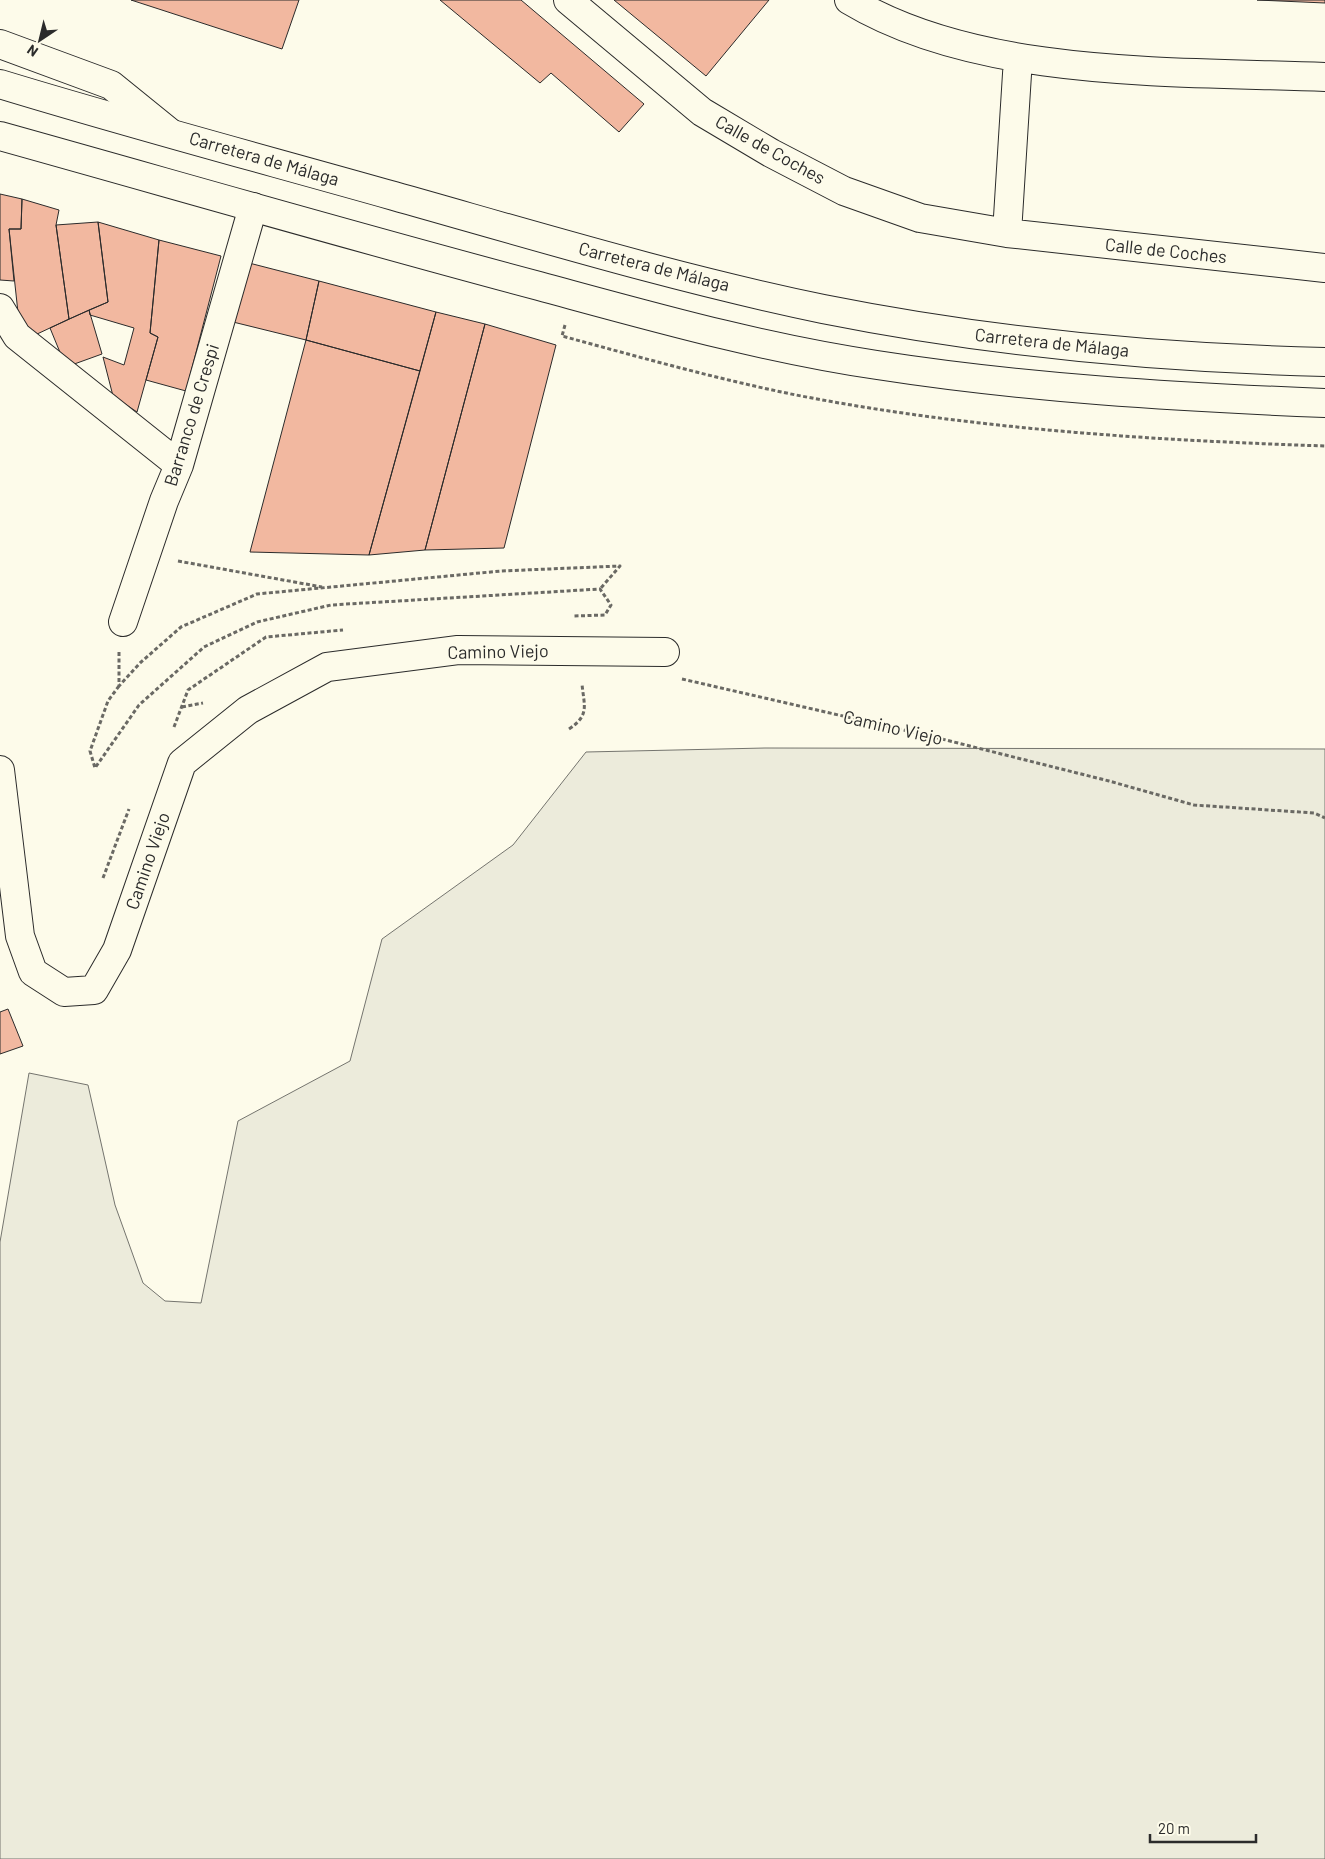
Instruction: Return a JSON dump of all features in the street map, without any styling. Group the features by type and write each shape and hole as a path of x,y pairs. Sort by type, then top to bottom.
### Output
{"main road":[{"name":"Calle de Coches","path":"568,0 702,112 779,157 844,191 920,218 1007,233 1325,268"},
{"path":"849,0 928,36 1018,58 1087,67 1325,77"},
{"path":"0,44 110,85 169,132"},
{"path":"1007,233 1018,58"},
{"name":"Carretera de Málaga","path":"0,84 641,265 823,308 943,330 1025,341 1201,357 1325,362"},
{"path":"0,136 492,273 732,336 875,365 1059,388 1174,397 1325,403"},
{"name":"Barranco de Crespi","path":"123,622 179,465 254,207"},
{"path":"0,308 17,336 179,465"},
{"name":"Camino Viejo","path":"0,770 20,936 32,972 64,992 94,990 117,950 182,763 248,710 327,667 458,650 665,652"}],"path":[{"path":"145,556 327,588"},
{"path":"123,622 117,667 118,686 140,662 181,628 257,594 501,571 620,566 600,590"},
{"path":"569,729 581,721 585,714 578,651"},
{"name":"Camino Viejo","path":"665,652 673,677 930,736 1109,781 1194,805 1314,813 1325,818"},
{"path":"103,878 125,819"}],"shaded area":[{"path":"765,748 1325,749 1325,1859 0,1859 0,1242 29,1073 88,1085 115,1205 143,1283 165,1301 201,1303 238,1121 350,1061 382,939 513,845 586,752"}],"building":[{"path":"131,0 299,0 282,49"},
{"path":"440,0 521,0 644,104 619,132 551,73 540,83"},
{"path":"614,0 769,0 706,76"},
{"path":"1257,0 1325,0 1325,3"},
{"path":"0,194 22,199 21,229 9,229 14,281 0,280"},
{"path":"22,199 59,210 56,225 69,319 35,335 19,322 9,229 21,229"},
{"path":"98,222 108,302 69,319 56,225"},
{"path":"98,222 159,240 150,333 158,337 137,412 113,396 103,357 124,365 134,328 90,315 89,310 108,302"},
{"path":"159,240 221,256 186,391 146,380 158,337 150,333"},
{"path":"249,263 319,281 306,340 233,322"},
{"path":"319,281 436,312 420,371 306,340"},
{"path":"89,310 102,354 66,367 50,328"},
{"path":"436,312 485,324 425,550 369,555"},
{"path":"485,324 556,345 504,548 425,550"},
{"path":"306,340 420,371 369,555 250,552"},
{"path":"8,1009 23,1046 0,1054 0,1012"}]}
